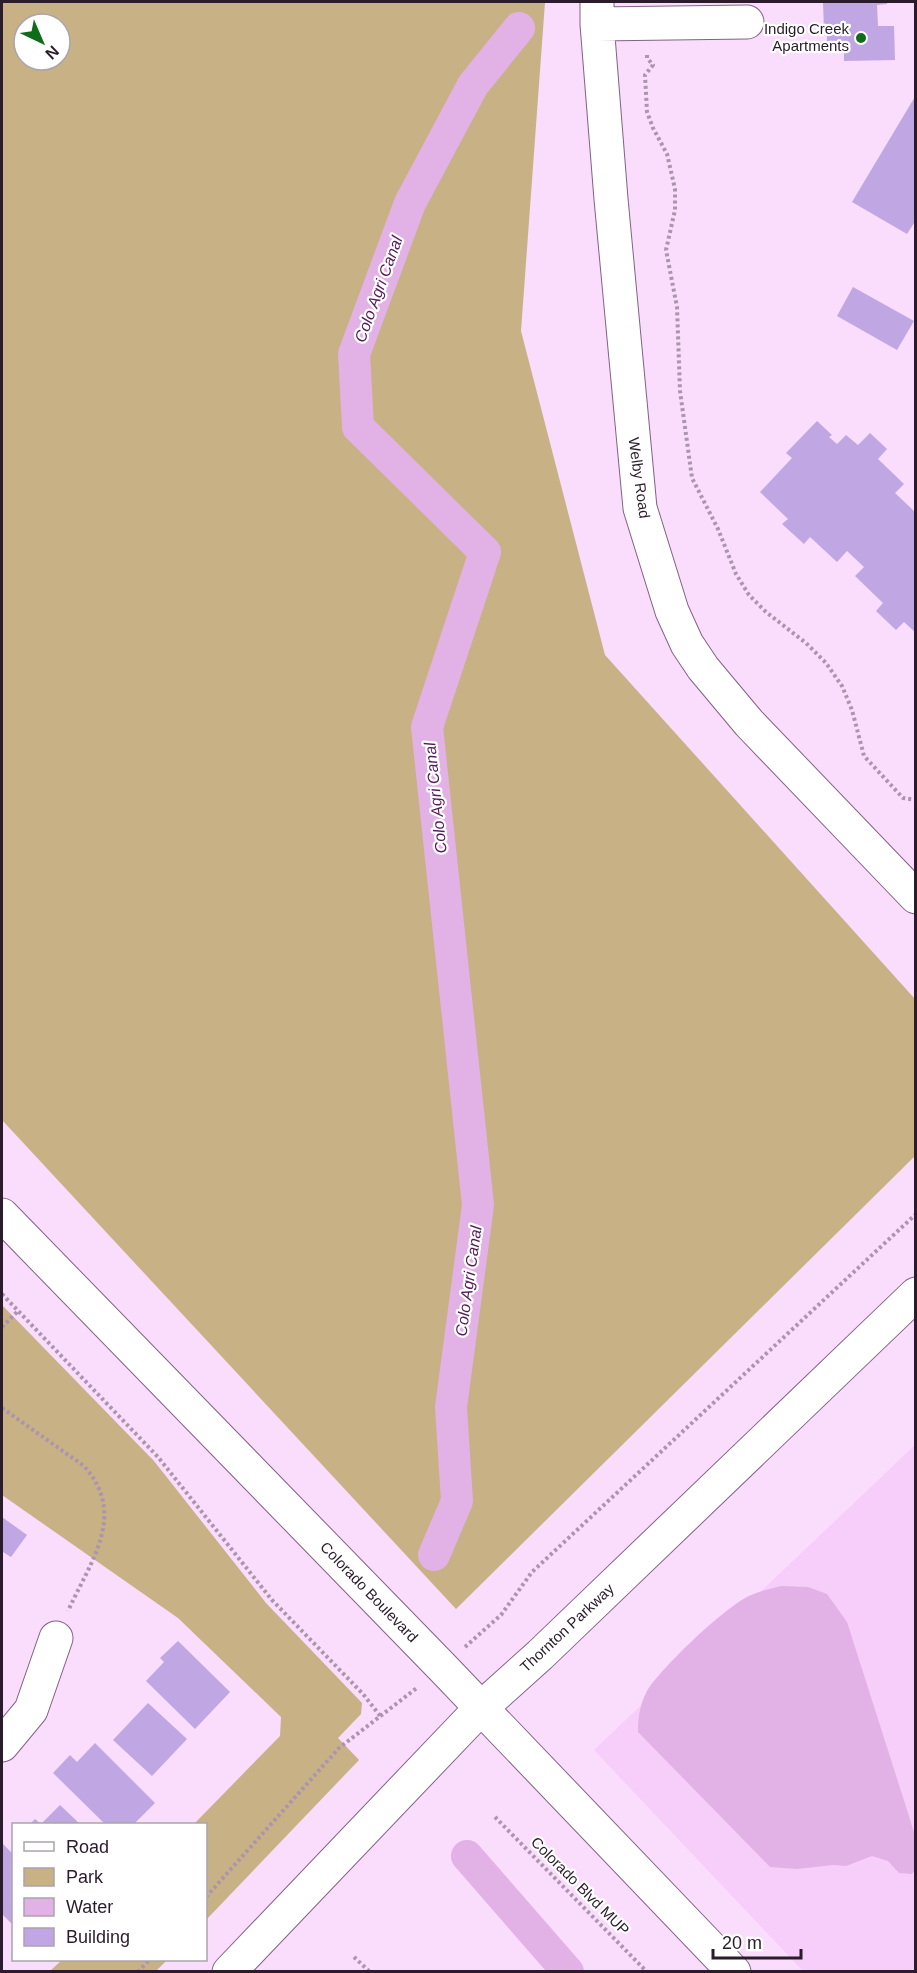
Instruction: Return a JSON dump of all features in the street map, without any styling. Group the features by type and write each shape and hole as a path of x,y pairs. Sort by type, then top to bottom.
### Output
{"main road":[{"path":"597,13 747,22"},
{"name":"Welby Road","path":"597,13 610,199 640,508 672,611 687,644 703,668 749,723 915,897"},
{"name":"Colorado Boulevard","path":"2,1215 734,1971"},
{"name":"Thornton Parkway","path":"229,1971 481,1708 557,1639 915,1294"},
{"path":"2,1745 32,1710 56,1638"}],"path":[{"path":"647,58 653,65 645,75 647,112 652,128 667,154 675,189 675,210 666,249 677,307 680,391 692,478 718,529 736,574 749,595 826,663 842,686 852,710 864,756 903,798 915,800"},
{"path":"501,1615 532,1572 915,1214"},
{"path":"2,1294 158,1457 272,1600 363,1694 381,1717 339,1748 207,1896"},
{"path":"2,1327 18,1311"},
{"path":"2,1408 84,1466 93,1476 104,1498 106,1512 103,1537 56,1638"},
{"name":"Colorado Blvd MUP","path":"495,1817 647,1971"},
{"path":"354,1957 370,1971"}],"shaded area":[{"path":"915,1445 915,1971 803,1971 594,1750"}],"green space":[{"path":"2,2 545,2 521,331 605,655 915,999 915,1156 456,1609 2,1120"},
{"path":"2,1305 154,1461 266,1603 362,1703 361,1714 338,1738 359,1760 207,1919 207,1823 195,1823 280,1736 281,1717 178,1618 2,1495"},
{"path":"61,1961 166,1961 156,1971 50,1971"}],"water":[{"path":"781,1586 808,1587 827,1594 847,1622 915,1835 915,1870 912,1874 899,1873 888,1861 872,1856 846,1866 797,1869 770,1867 638,1732 640,1711 647,1691 679,1654 738,1602 757,1593"}],"building":[{"name":"Indigo Creek Apartments","path":"823,2 887,2 887,4 877,5 878,26 894,26 895,60 844,61 844,46 827,47"},
{"path":"916,95 916,220 907,234 852,202"},
{"path":"853,287 914,321 897,350 837,316"},
{"path":"817,421 832,435 829,437 837,444 846,435 858,445 870,433 887,449 878,459 904,484 895,493 914,511 916,510 916,633 904,622 896,630 876,611 883,603 855,576 864,567 847,551 837,562 810,537 804,544 782,524 788,519 760,492 792,458 786,453"},
{"path":"2,1517 27,1535 11,1557 3,1552 2,1554"},
{"path":"178,1641 230,1692 195,1729 146,1681 164,1662 160,1658"},
{"path":"148,1703 187,1739 152,1776 113,1740"},
{"path":"95,1743 155,1803 135,1823 104,1823 53,1773 70,1755 77,1762"},
{"path":"60,1805 79,1823 42,1823"},
{"path":"2,1843 12,1853 12,1924 2,1914"}],"waterway":[{"name":"Colo Agri Canal","path":"434,1555 457,1501 451,1407 478,1205 427,727 485,552 358,427 354,354 410,203 473,85 519,28"},
{"name":"Colo Agri Canal","path":"467,1856 568,1972"}],"place":[{"name":"Indigo Creek Apartments","path":"861,38"}]}
